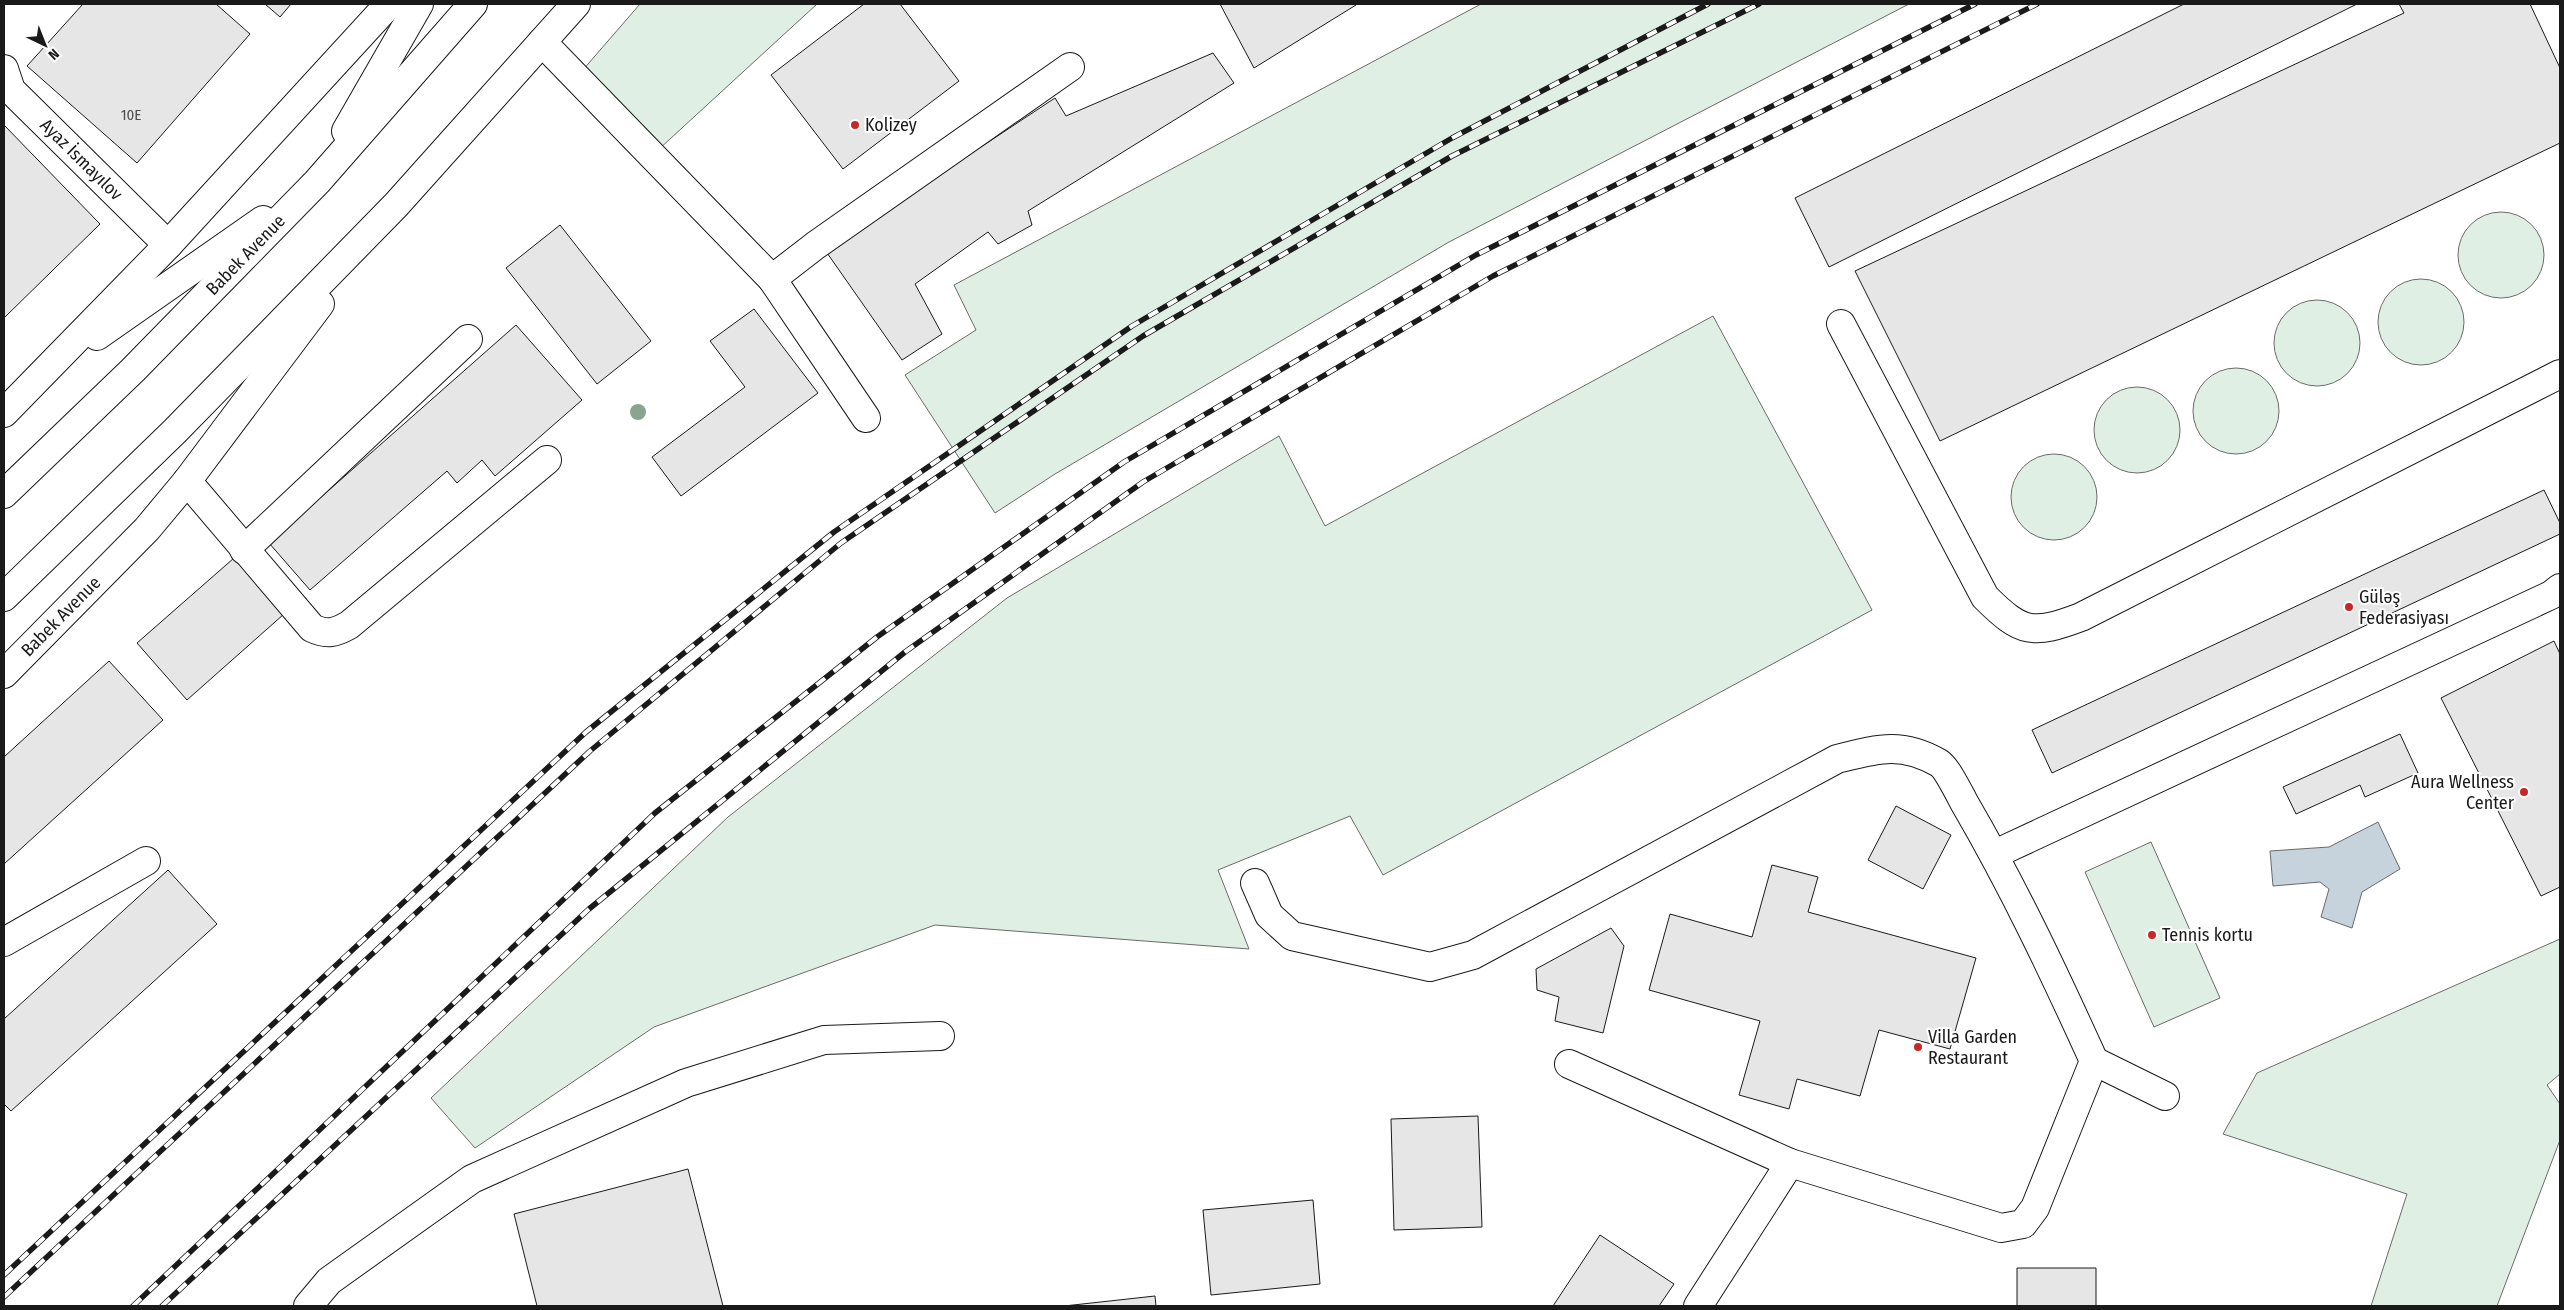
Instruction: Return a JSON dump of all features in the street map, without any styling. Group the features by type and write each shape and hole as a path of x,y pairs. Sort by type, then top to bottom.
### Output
{"main road":[{"path":"4,413 168,245 389,4"},
{"path":"47,371 317,182 419,4"},
{"name":"Babek Avenue","path":"4,494 133,370 317,182 474,4"},
{"name":"Babek Avenue","path":"4,597 175,431 396,205 576,4"},
{"path":"542,42 772,279 866,418"},
{"path":"772,279 816,245 1070,67"},
{"name":"Ayaz İsmayılov","path":"4,69 11,90 168,245"},
{"name":"Babek Avenue","path":"4,674 147,530 187,482 396,205"},
{"path":"1841,324 1985,597 2007,619 2026,629 2051,628 2081,617 2560,374"},
{"path":"244,550 468,339"},
{"path":"187,482 312,628 323,633 337,632 349,625 547,460"},
{"path":"1994,854 2542,599 2560,588"},
{"path":"1255,883 1269,915 1292,936 1430,967 1473,955 1837,759 1883,748 1914,751 1942,764 1994,854 2034,930 2094,1061 2165,1096"},
{"path":"4,942 146,861"},
{"path":"308,1306 329,1281 472,1179 686,1083 824,1040 940,1036"},
{"path":"1569,1064 1790,1163 2001,1228 2023,1224 2035,1208 2094,1061"},
{"path":"1698,1306 1790,1163"}],"green space":[{"path":"640,4 817,4 658,150 582,71"},
{"path":"1481,4 1909,4 1449,242 1055,474 995,513 905,375 976,330 954,285"},
{"path":"2501,212 2517,215 2525,219 2537,231 2541,239 2544,255 2541,271 2537,279 2525,291 2517,295 2501,298 2485,295 2477,291 2465,279 2461,271 2458,255 2461,239 2465,231 2477,219 2485,215"},
{"path":"2421,279 2437,282 2445,286 2457,298 2461,306 2464,322 2461,338 2457,346 2445,358 2437,362 2421,365 2405,362 2397,358 2385,346 2381,338 2378,322 2381,306 2385,298 2397,286 2405,282"},
{"path":"2317,300 2333,303 2341,307 2353,319 2357,327 2360,343 2357,359 2353,367 2341,379 2333,383 2317,386 2301,383 2293,379 2281,367 2277,359 2274,343 2277,327 2281,319 2293,307 2301,303"},
{"path":"1713,316 1872,610 1383,875 1350,816 1218,870 1249,949 935,925 654,1027 475,1148 431,1098 728,817 1007,598 1279,436 1325,526"},
{"path":"2236,368 2252,371 2260,375 2272,387 2276,395 2279,411 2276,427 2272,435 2260,447 2252,451 2236,454 2220,451 2212,447 2200,435 2196,427 2193,411 2196,395 2200,387 2212,375 2220,371"},
{"path":"2137,387 2153,390 2161,394 2173,406 2177,414 2180,430 2177,446 2173,454 2161,466 2153,470 2137,473 2121,470 2113,466 2101,454 2097,446 2094,430 2097,414 2101,406 2113,394 2121,390"},
{"path":"2054,454 2070,457 2078,461 2090,473 2094,481 2097,497 2094,513 2090,521 2078,533 2070,537 2054,540 2038,537 2030,533 2018,521 2014,513 2011,497 2014,481 2018,473 2030,461 2038,457"},
{"name":"Tennis kortu","path":"2151,842 2220,998 2154,1027 2085,872"},
{"path":"2560,939 2560,1074 2547,1085 2560,1104 2560,1140 2497,1306 2371,1306 2407,1194 2223,1134 2257,1073"}],"shaded area":[{"path":"2378,822 2400,869 2362,892 2352,928 2321,917 2329,889 2320,882 2273,886 2270,851 2329,847"}],"building":[{"path":"83,4 216,4 250,34 137,163 27,66"},
{"path":"265,4 291,4 280,17"},
{"name":"Kolizey","path":"864,4 900,4 959,81 843,169 771,75"},
{"path":"1220,4 1355,4 1356,5 1254,68"},
{"path":"2184,4 2357,4 1829,267 1795,198"},
{"path":"2399,4 2530,4 2560,68 2560,143 1940,441 1855,271 2404,13"},
{"path":"1213,53 1234,83 1028,211 1032,225 998,244 988,232 915,284 942,334 902,360 825,250 1055,98 1066,116"},
{"path":"4,125 100,224 4,318"},
{"path":"560,225 651,341 597,384 506,268"},
{"path":"754,309 818,393 681,496 652,457 745,387 710,341"},
{"path":"516,325 582,400 495,476 482,460 457,483 447,471 310,590 269,543"},
{"path":"2544,490 2560,523 2560,534 2052,773 2032,730"},
{"path":"234,558 284,614 187,700 137,643"},
{"name":"Aura Wellness Center","path":"2554,641 2560,654 2560,887 2541,896 2441,698"},
{"path":"109,661 163,720 4,864 4,757"},
{"path":"2400,734 2418,773 2365,797 2360,785 2296,814 2283,787"},
{"path":"1896,806 1951,835 1923,889 1868,860"},
{"path":"1772,865 1818,877 1808,912 1976,958 1950,1049 1879,1030 1860,1096 1797,1079 1789,1109 1739,1095 1760,1021 1649,990 1670,914 1752,937"},
{"path":"168,870 217,924 11,1111 4,1104 4,1019"},
{"path":"1611,928 1624,946 1603,1033 1555,1021 1559,997 1537,990 1536,969"},
{"path":"1478,1116 1482,1227 1394,1230 1391,1119"},
{"path":"688,1169 723,1306 537,1306 514,1214"},
{"path":"1313,1200 1320,1284 1211,1295 1203,1210"},
{"path":"1600,1235 1674,1284 1659,1306 1553,1306"},
{"path":"2017,1268 2096,1268 2096,1306 2017,1306"},
{"path":"1155,1296 1156,1306 1064,1306"}],"railway":[{"path":"4,1275 586,732 834,532 1132,326 1452,138 1708,4"},
{"path":"4,1297 590,751 841,543 1143,336 1452,156 1759,4"},
{"path":"133,1306 655,813 877,637 1124,462 1476,255 1975,4"},
{"path":"162,1306 589,909 905,652 1143,482 1493,276 2037,4"}],"place":[{"name":"Kolizey","path":"855,125"},
{"name":"Güləş Federasiyası","path":"2349,607"},
{"name":"Aura Wellness Center","path":"2524,792"},
{"name":"Tennis kortu","path":"2152,935"},
{"name":"Villa Garden Restaurant","path":"1918,1047"}]}
